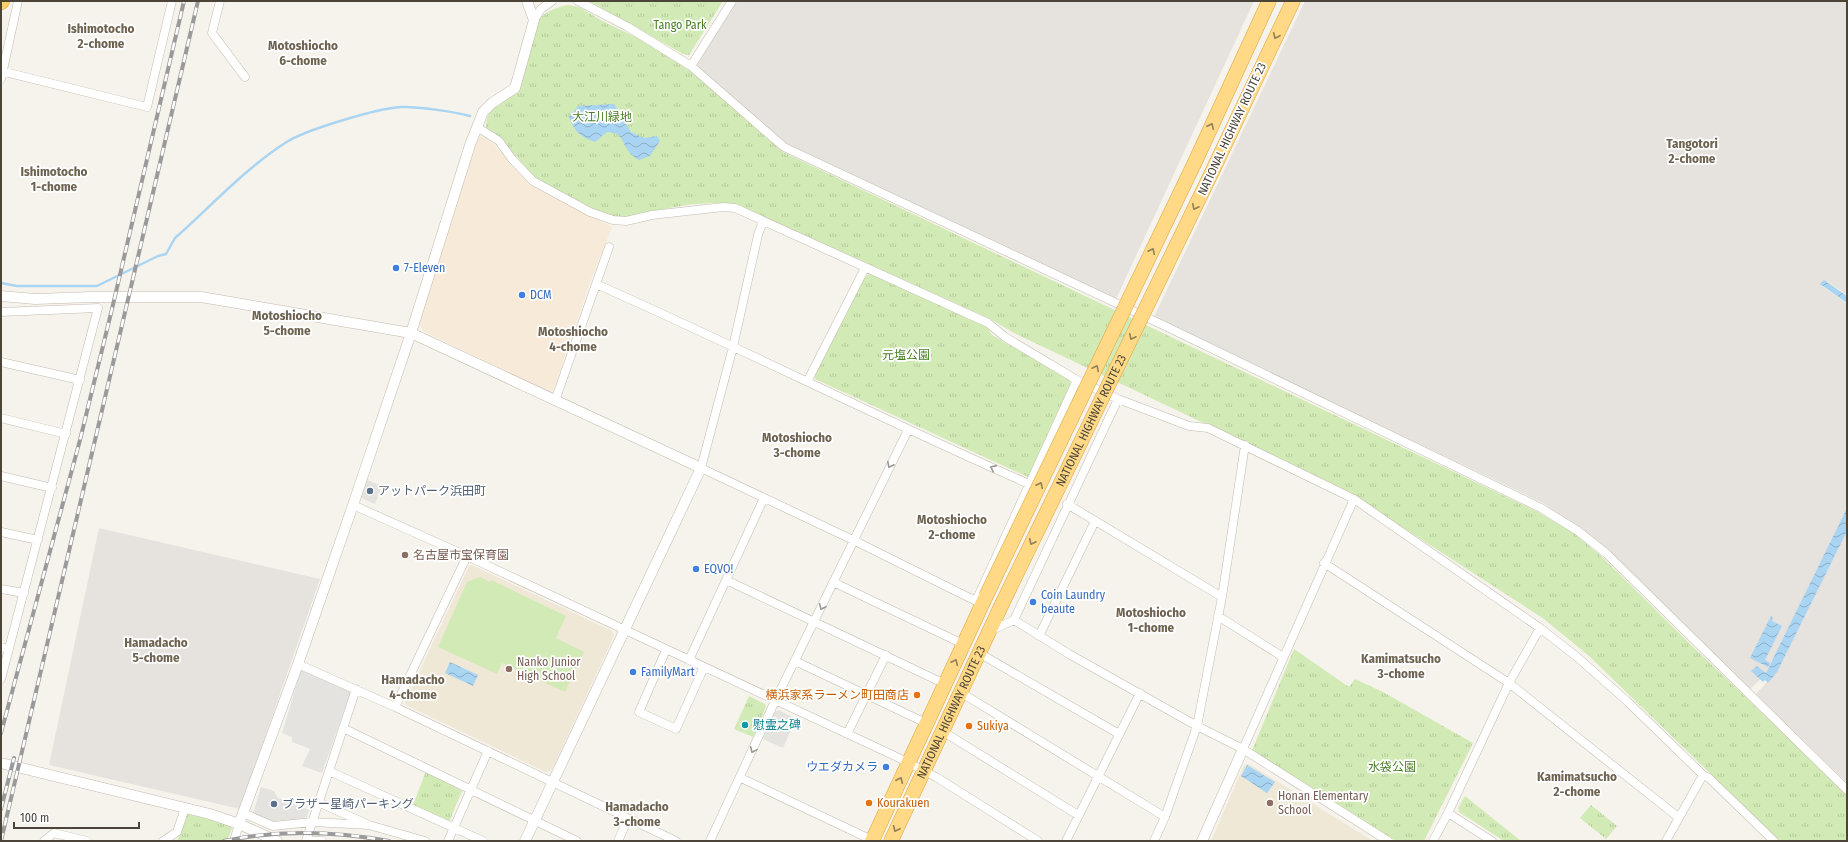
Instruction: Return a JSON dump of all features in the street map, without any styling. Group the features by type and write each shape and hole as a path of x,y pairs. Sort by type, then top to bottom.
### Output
{"highway":[{"name":"NATIONAL HIGHWAY ROUTE 23","path":"872,841 964,644 981,601 1195,162 1269,1"},
{"name":"NATIONAL HIGHWAY ROUTE 23","path":"891,841 989,631 1212,172 1293,1"}],"street":[{"path":"18,1 2,74 147,107 172,1"},
{"path":"220,1 212,34 245,77"},
{"path":"527,1 534,20"},
{"path":"234,841 243,812 298,664 411,333 477,127 483,112 492,103 515,88 534,20 541,9 552,1"},
{"path":"578,1 628,27 691,66 784,147 1165,326 1547,512 1578,531 1607,554 1847,790"},
{"path":"691,66 732,1"},
{"path":"477,127 499,141 512,159 533,181 590,212 613,220 626,221 723,206 735,208 988,324 1005,338 1077,380 1118,399 1189,426 1208,428 1354,499 1540,628 1577,657 1628,702 1774,841"},
{"path":"525,841 701,468 733,347 758,235 763,221"},
{"path":"555,401 609,247"},
{"path":"808,380 865,268"},
{"path":"596,284 808,380 908,430 1029,484"},
{"path":"1,296 35,299 92,297 201,297 411,333 701,468 981,601 1029,484 1077,380"},
{"path":"1,312 98,308 24,594 5,648 1,679"},
{"path":"1,362 80,380"},
{"path":"989,631 1014,620 1067,504 1118,399"},
{"path":"1,418 66,434"},
{"path":"710,841 741,778 775,700 815,622 853,540 908,430"},
{"path":"1154,841 1165,817 1197,726 1222,598 1245,445"},
{"path":"1,476 52,488"},
{"path":"689,660 764,498"},
{"path":"1202,841 1324,563 1354,499"},
{"path":"1067,504 1222,598"},
{"path":"352,505 467,556 908,763 1038,841"},
{"path":"1040,636 1096,521"},
{"path":"1,532 38,540"},
{"path":"395,708 467,556"},
{"path":"1324,563 1509,683 1678,817"},
{"path":"726,580 945,684"},
{"path":"833,582 964,644"},
{"path":"1,589 24,594"},
{"path":"1218,616 1283,657"},
{"path":"1014,620 1197,726 1243,749 1388,841"},
{"path":"1433,841 1448,813 1509,683 1540,628"},
{"path":"666,650 639,712 676,729 704,667"},
{"path":"979,653 1119,734"},
{"path":"847,734 886,655"},
{"path":"795,661 926,723"},
{"path":"298,664 356,689 676,841"},
{"path":"322,841 306,841 356,689"},
{"path":"960,692 1165,817"},
{"path":"1066,841 1140,693"},
{"path":"343,728 577,841"},
{"path":"942,731 1078,815"},
{"path":"448,841 453,826 488,751"},
{"path":"1,762 185,808 239,824 277,841"},
{"path":"329,771 453,826 483,841"},
{"path":"1666,841 1678,817 1703,775"},
{"path":"741,778 872,841"},
{"path":"318,802 369,825 425,841"},
{"path":"163,841 177,832 185,808"},
{"path":"243,812 273,826 312,822 369,825"},
{"path":"1448,813 1492,841"},
{"path":"618,841 628,819"},
{"path":"44,841 54,833 87,841"}],"shaded area":[{"path":"735,1 1254,1 1116,299 788,144 696,67 697,61"},
{"path":"1305,1 1847,1 1847,295 1827,281 1822,286 1847,304 1847,508 1766,674 1750,689 1610,552 1580,528 1543,503 1154,317"},
{"path":"481,136 488,139 502,153 530,185 612,227 591,280 553,391 549,392 423,331 419,323 478,138"},
{"name":"アットパーク浜田町","path":"365,479 382,486 375,504 359,497"},
{"path":"1847,524 1847,783 1756,694 1774,675"},
{"path":"99,528 320,579 240,809 49,765"},
{"name":"Nanko Junior High School","path":"472,565 612,631 614,636 552,770 546,772 406,705 405,702 469,566"},
{"path":"301,670 351,691 322,773 302,766 310,749 292,742 292,737 282,733"},
{"path":"779,710 796,719 783,748 763,739 775,712"},
{"name":"Honan Elementary School","path":"1249,764 1373,841 1211,841 1244,765"},
{"name":"ブラザー星崎パーキング","path":"261,787 274,791 278,798 309,810 306,820 272,823 253,813"}],"green space":[{"name":"Tango Park","path":"589,1 723,1 689,55 683,54"},
{"name":"大江川緑地","path":"568,5 579,7 604,22 636,37 695,74 783,152 1538,512 1575,534 1601,556 1691,645 1847,794 1847,841 1780,841 1589,656 1544,619 1345,490 1016,334 990,319 743,207 715,203 684,205 625,218 612,217 591,208 536,179 501,139 486,129 486,121 488,115 496,106 519,91 532,41 540,18 553,9"},
{"name":"元塩公園","path":"869,274 882,278 987,327 992,335 1069,379 1071,384 1028,477 815,379 814,374 862,280"},
{"path":"480,577 490,582 491,580 566,616 556,638 584,652 565,692 502,663 497,674 438,647 467,582"},
{"name":"水袋公園","path":"1294,649 1349,687 1355,679 1383,692 1473,743 1424,841 1396,841 1251,753"},
{"path":"749,696 765,704 766,707 753,737 734,729"},
{"path":"426,771 462,791 449,822 413,805"},
{"path":"1465,796 1521,841 1504,841 1459,812 1458,808"},
{"path":"1591,805 1617,826 1606,839 1580,818"},
{"path":"188,814 233,826 227,841 177,841"}],"water":[{"path":"614,104 631,132 644,138 657,136 660,141 650,156 639,160 630,153 621,138 616,134 607,132 595,142 585,138 575,130 569,117 578,106"},
{"path":"1824,280 1847,296 1847,303 1820,284"},
{"path":"1847,508 1847,531 1777,672 1768,683 1765,680 1763,682 1751,671 1757,666 1766,673"},
{"path":"1771,616 1773,618 1772,621 1782,626 1765,660 1770,663 1768,667 1750,658"},
{"path":"450,662 478,675 473,686 445,673"},
{"path":"1247,765 1275,782 1267,793 1241,776"}],"waterway":[{"path":"1,283 17,286 97,286 158,256 166,254 175,238 256,164 285,143 324,126 376,111 401,107 416,107 470,116"}],"railway":[{"path":"1,733 80,440 184,1"},
{"path":"1,841 198,1"},
{"path":"1,809 14,758"},
{"path":"224,841 245,837 286,833 327,833 389,841"}],"place":[{"name":"7-Eleven","path":"396,268"},
{"name":"DCM","path":"522,295"},
{"name":"アットパーク浜田町","path":"370,491"},
{"name":"名古屋市宝保育園","path":"405,555"},
{"name":"EQVO!","path":"696,569"},
{"name":"Coin Laundry beaute","path":"1033,602"},
{"name":"Nanko Junior High School","path":"509,669"},
{"name":"FamilyMart","path":"633,672"},
{"name":"横浜家系ラーメン町田商店","path":"917,695"},
{"name":"慰霊之碑","path":"745,725"},
{"name":"Sukiya","path":"969,726"},
{"name":"ウエダカメラ","path":"886,767"},
{"name":"Kourakuen","path":"869,803"},
{"name":"Honan Elementary School","path":"1270,803"},
{"name":"ブラザー星崎パーキング","path":"274,804"}],"district":[{"name":"Ishimotocho 2-chome","path":"101,36"},
{"name":"Motoshiocho 6-chome","path":"303,52"},
{"name":"Tangotori 2-chome","path":"1692,150"},
{"name":"Ishimotocho 1-chome","path":"54,178"},
{"name":"Motoshiocho 5-chome","path":"287,322"},
{"name":"Motoshiocho 4-chome","path":"573,338"},
{"name":"Motoshiocho 3-chome","path":"797,444"},
{"name":"Motoshiocho 2-chome","path":"952,526"},
{"name":"Motoshiocho 1-chome","path":"1151,620"},
{"name":"Hamadacho 5-chome","path":"156,650"},
{"name":"Kamimatsucho 3-chome","path":"1401,666"},
{"name":"Hamadacho 4-chome","path":"413,686"},
{"name":"Kamimatsucho 2-chome","path":"1577,784"},
{"name":"Hamadacho 3-chome","path":"637,814"}]}
